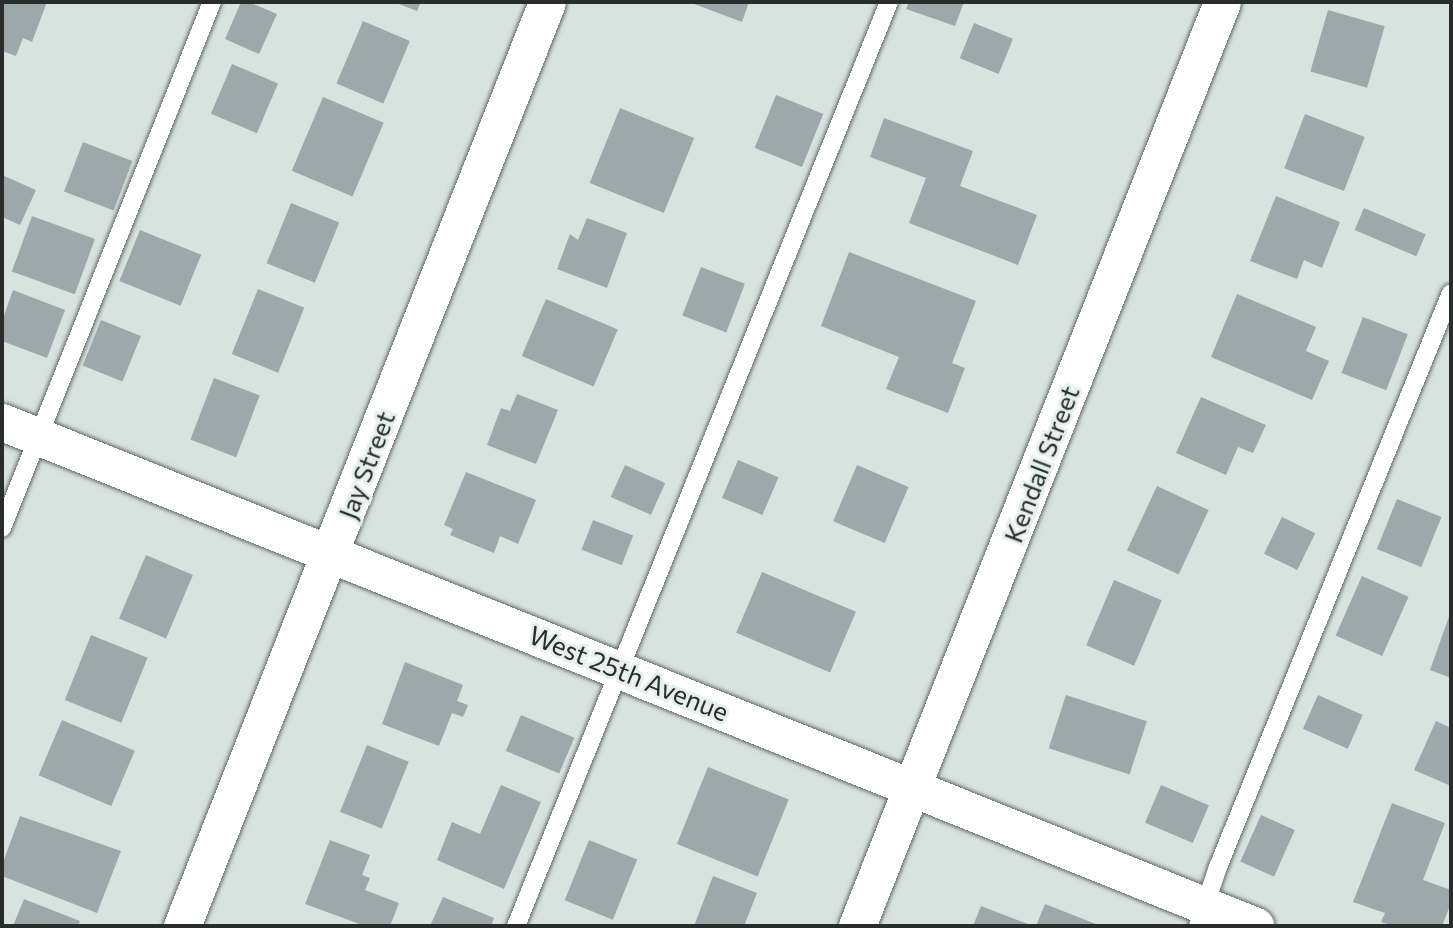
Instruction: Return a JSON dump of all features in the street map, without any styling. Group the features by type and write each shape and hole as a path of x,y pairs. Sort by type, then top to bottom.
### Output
{"street":[{"name":"Jay Street","path":"182,926 332,554 547,2"},
{"name":"Kendall Street","path":"858,926 1222,2"},
{"name":"West 25th Avenue","path":"2,422 914,787 1201,916 1256,926"}],"lane":[{"path":"2,528 212,2"},
{"path":"516,926 617,669 889,2"},
{"path":"1201,916 1218,867 1451,293"}],"building":[{"path":"2,2 47,2 32,42 23,38 16,56 2,51"},
{"path":"241,2 249,2 277,14 259,54 225,39"},
{"path":"394,2 421,2 417,11"},
{"path":"689,2 749,2 742,22"},
{"path":"909,2 964,2 955,26 906,9"},
{"path":"1328,10 1385,26 1367,88 1310,72"},
{"path":"363,21 410,41 383,104 336,84"},
{"path":"974,23 1013,39 999,74 960,58"},
{"path":"232,64 278,84 257,133 211,114"},
{"path":"776,95 823,114 802,167 755,148"},
{"path":"323,97 384,123 352,196 292,171"},
{"path":"620,108 694,138 664,213 590,183"},
{"path":"1305,114 1365,137 1344,191 1284,168"},
{"path":"884,118 973,151 960,186 1037,215 1018,265 909,223 926,178 870,157"},
{"path":"83,142 132,161 113,210 64,191"},
{"path":"2,175 36,190 20,225 2,217"},
{"path":"1276,196 1340,222 1322,268 1304,260 1297,279 1250,261"},
{"path":"291,203 339,222 315,283 267,263"},
{"path":"1364,208 1426,234 1416,256 1355,230"},
{"path":"32,216 95,239 75,294 12,271"},
{"path":"587,218 627,233 607,288 557,269 570,234 578,240"},
{"path":"140,230 201,255 181,306 119,281"},
{"path":"849,252 976,301 952,363 965,368 948,413 886,389 899,357 821,326"},
{"path":"701,267 745,284 726,332 682,316"},
{"path":"258,289 304,308 278,373 232,354"},
{"path":"13,290 65,310 47,358 2,341 2,321"},
{"path":"1237,294 1316,327 1306,351 1329,361 1312,400 1211,357"},
{"path":"546,299 618,329 594,387 522,356"},
{"path":"1363,317 1408,334 1386,390 1341,373"},
{"path":"101,320 141,336 123,382 83,365"},
{"path":"214,378 260,396 236,457 190,440"},
{"path":"517,394 558,410 536,464 487,445 501,408 510,411"},
{"path":"1201,397 1266,425 1253,453 1238,447 1226,475 1176,453"},
{"path":"738,460 779,477 762,515 722,498"},
{"path":"625,465 665,483 651,515 611,497"},
{"path":"857,465 909,487 885,543 833,521"},
{"path":"466,472 536,500 518,544 500,536 494,553 450,535 453,529 444,525"},
{"path":"1157,486 1209,510 1179,574 1127,550"},
{"path":"1397,499 1442,517 1421,567 1377,549"},
{"path":"1282,517 1315,533 1297,570 1264,554"},
{"path":"593,520 633,535 622,565 582,550"},
{"path":"146,555 193,575 166,638 119,619"},
{"path":"762,572 856,612 830,673 736,633"},
{"path":"1362,576 1409,597 1382,656 1336,635"},
{"path":"1114,580 1162,600 1134,666 1086,645"},
{"path":"1451,611 1451,678 1430,670"},
{"path":"91,635 148,658 121,723 65,700"},
{"path":"405,662 463,685 457,701 468,705 463,717 452,713 439,746 382,724"},
{"path":"1066,695 1147,721 1130,775 1049,748"},
{"path":"1318,695 1363,715 1348,749 1303,729"},
{"path":"521,715 574,738 559,774 506,751"},
{"path":"62,720 135,751 111,806 39,775"},
{"path":"1436,721 1451,728 1451,786 1414,770"},
{"path":"367,745 409,762 382,829 340,812"},
{"path":"708,767 789,800 758,877 677,844"},
{"path":"501,785 541,802 504,889 437,860 452,822 480,834"},
{"path":"1161,785 1209,805 1193,843 1145,823"},
{"path":"1392,803 1445,823 1423,880 1451,890 1451,903 1442,926 1393,926 1381,922 1385,913 1353,902"},
{"path":"1261,815 1295,830 1274,877 1240,862"},
{"path":"20,816 121,851 97,913 2,876 2,865"},
{"path":"330,840 370,855 362,875 370,878 365,890 399,903 390,926 365,926 305,904"},
{"path":"589,840 637,859 613,920 565,900"},
{"path":"713,876 757,893 744,926 694,926"},
{"path":"443,897 494,918 491,926 430,926"},
{"path":"24,899 80,921 78,926 13,926"},
{"path":"1045,904 1101,926 1036,926"},
{"path":"981,906 1033,926 973,926"}]}
